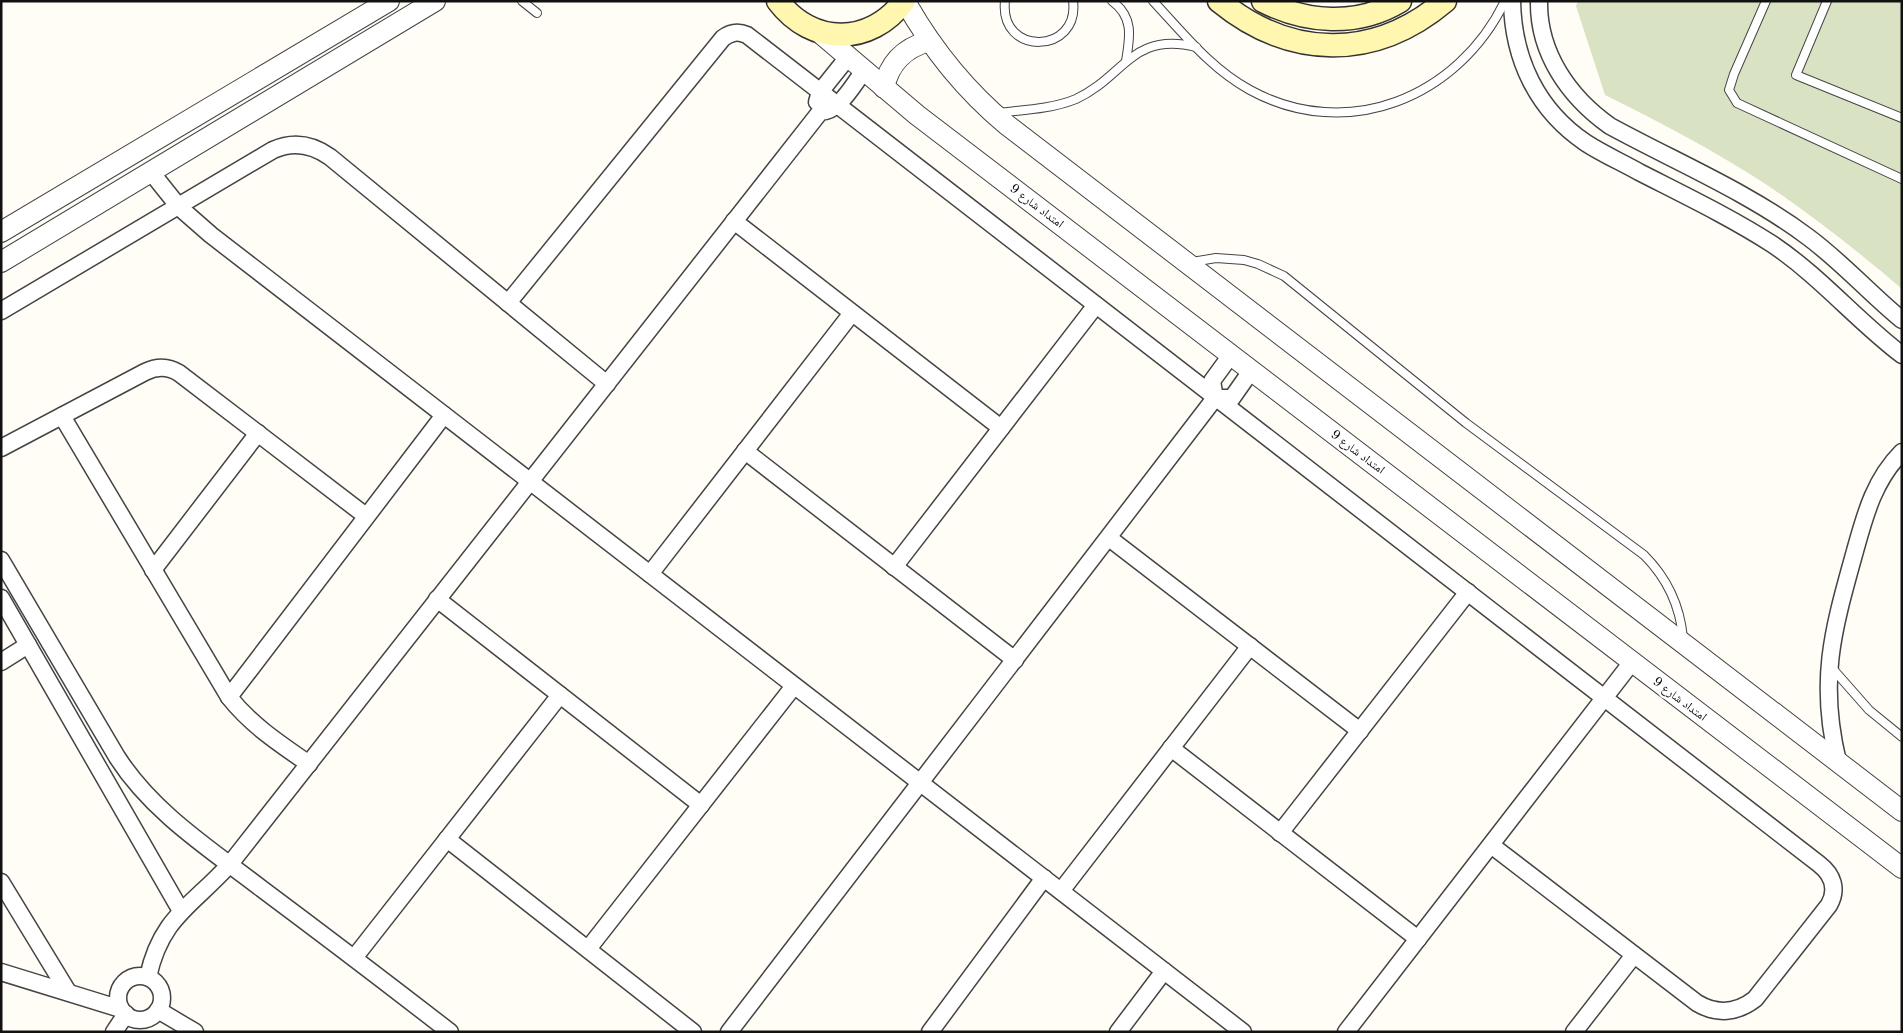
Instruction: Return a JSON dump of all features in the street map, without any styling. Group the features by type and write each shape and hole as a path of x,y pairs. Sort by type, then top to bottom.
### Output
{"main road":[{"path":"778,1 796,20 819,32 843,35 867,31 888,19 904,1"},
{"path":"1218,1 1249,24 1267,32 1304,43 1323,45 1362,43 1380,38 1416,23 1445,1"},
{"path":"1262,1 1294,14 1330,20 1365,15 1400,1"}],"street":[{"path":"1,232 388,1"},
{"path":"1,262 150,172 411,7 435,1"},
{"path":"904,1 929,42 960,79 994,114 1902,810"},
{"path":"1512,1 1515,38 1526,74 1546,106 1572,132 1603,152 1772,244 1819,279 1878,336 1902,355"},
{"path":"1539,1 1541,24 1552,59 1570,90 1595,116 1618,131 1757,203 1783,219 1832,256 1902,320"},
{"path":"508,303 727,35 737,32 747,35 1824,868 1832,878 1834,885 1829,905 1754,999 1740,1009 1722,1012 1705,1008 1491,845"},
{"name":"امتداد شارع 9","path":"819,32 884,88 1902,868"},
{"path":"884,88 886,78 895,61 910,48 929,42"},
{"path":"820,112 817,102 820,92 848,57"},
{"path":"148,977 151,963 163,935 181,911 230,864 820,112 838,105 864,71"},
{"path":"1,312 272,150 292,144 312,147 330,157 606,384"},
{"path":"150,172 179,207 210,235 1243,1032"},
{"path":"734,221 1001,428"},
{"path":"894,566 1096,305"},
{"path":"650,574 852,313"},
{"path":"729,1032 1215,398 1212,381 1231,355"},
{"path":"1,448 145,372 162,367 180,373 366,516"},
{"path":"1215,398 1232,398 1251,371"},
{"path":"229,697 444,415"},
{"path":"62,416 229,697 260,730 309,764"},
{"path":"153,570 258,433"},
{"path":"745,451 1015,660"},
{"path":"1838,762 1830,713 1829,664 1838,610 1868,506 1879,481 1890,464 1902,452"},
{"path":"1109,538 1360,731"},
{"path":"1,560 117,757 138,787 160,810 450,1032"},
{"path":"1280,833 1468,592"},
{"path":"1,598 181,911"},
{"path":"438,599 701,805"},
{"path":"39,622 26,625 28,645 43,657 47,655 53,646"},
{"path":"1,662 28,645"},
{"path":"1061,891 1250,646"},
{"path":"1346,1032 1632,662"},
{"path":"588,949 794,686"},
{"path":"354,958 560,695"},
{"path":"1171,748 1418,939"},
{"path":"447,839 693,1032"},
{"path":"930,1032 1044,878"},
{"path":"1,882 68,992"},
{"path":"1574,1032 1634,954"},
{"path":"1118,1032 1164,971"},
{"path":"1,972 68,992 124,1012 137,1019 149,1018 158,1010 161,1004 161,991 154,981 148,977 134,976 123,984 118,996 124,1012 114,1032"},
{"path":"158,1010 195,1032"}],"lane":[{"path":"522,1 537,13"},
{"path":"1005,1 1005,17 1014,33 1030,42 1039,43 1048,42 1064,32 1072,17 1073,1"},
{"path":"1112,1 1125,14 1130,29 1126,61"},
{"path":"1153,1 1196,47 1222,72 1236,82 1282,104 1325,111 1368,109 1401,100 1432,85 1472,52 1505,1"},
{"path":"1766,1 1734,74 1729,90 1737,103 1902,179"},
{"path":"1827,1 1796,75 1902,118"},
{"path":"994,114 1047,107 1074,100 1098,86 1126,61 1144,49 1164,44 1196,47"},
{"path":"1188,263 1216,258 1244,260 1271,269 1295,284 1450,410 1644,555 1656,566 1673,595 1678,610 1683,643"},
{"path":"1829,664 1864,704 1902,737"}],"green space":[{"path":"1578,1 1902,1 1902,289 1836,235 1767,185 1687,137 1605,95 1576,6"}]}
